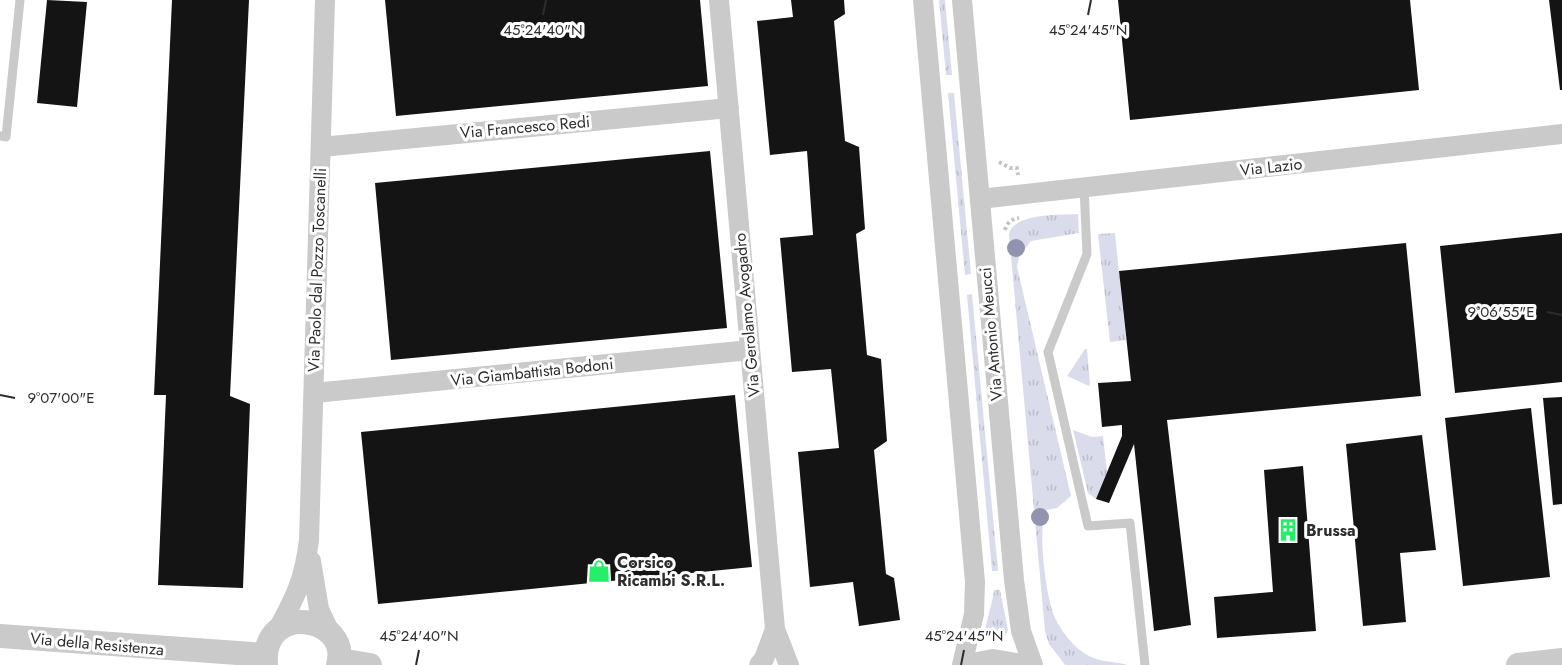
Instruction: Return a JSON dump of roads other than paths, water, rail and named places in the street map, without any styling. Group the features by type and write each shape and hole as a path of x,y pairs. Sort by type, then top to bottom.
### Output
{"street":[{"name":"Via Paolo dal Pozzo Toscanelli","path":"277,631 297,595 305,570 309,540 325,0"},
{"name":"Via Gerolamo Avogadro","path":"718,0 775,629 789,665"},
{"path":"923,0 975,582 974,614 962,665"},
{"name":"Via Antonio Meucci","path":"962,0 1014,580 1021,631 1033,665"},
{"name":"Via Francesco Redi","path":"321,147 729,108"},
{"name":"Via Lazio","path":"980,199 1562,134"},
{"name":"Via Giambattista Bodoni","path":"314,393 750,350"},
{"name":"Via Paolo dal Pozzo Toscanelli","path":"309,540 319,609 330,633"},
{"path":"266,660 269,642 277,631 295,622 308,622 330,633 338,647 339,663 370,665"},
{"name":"Via Gerolamo Avogadro","path":"759,665 764,659 775,629"},
{"name":"Via della Resistenza","path":"0,636 266,660"},
{"path":"1518,665 1562,660"},
{"path":"973,665 993,661 1017,665"}],"lane":[{"path":"0,136 6,137 20,0"},
{"path":"1083,188 1087,254 1048,352 1088,526 1130,523 1145,665"}],"place":[{"name":"Brussa","path":"1288,530"},
{"name":"Corsico Ricambi S.R.L.","path":"599,571"}]}
